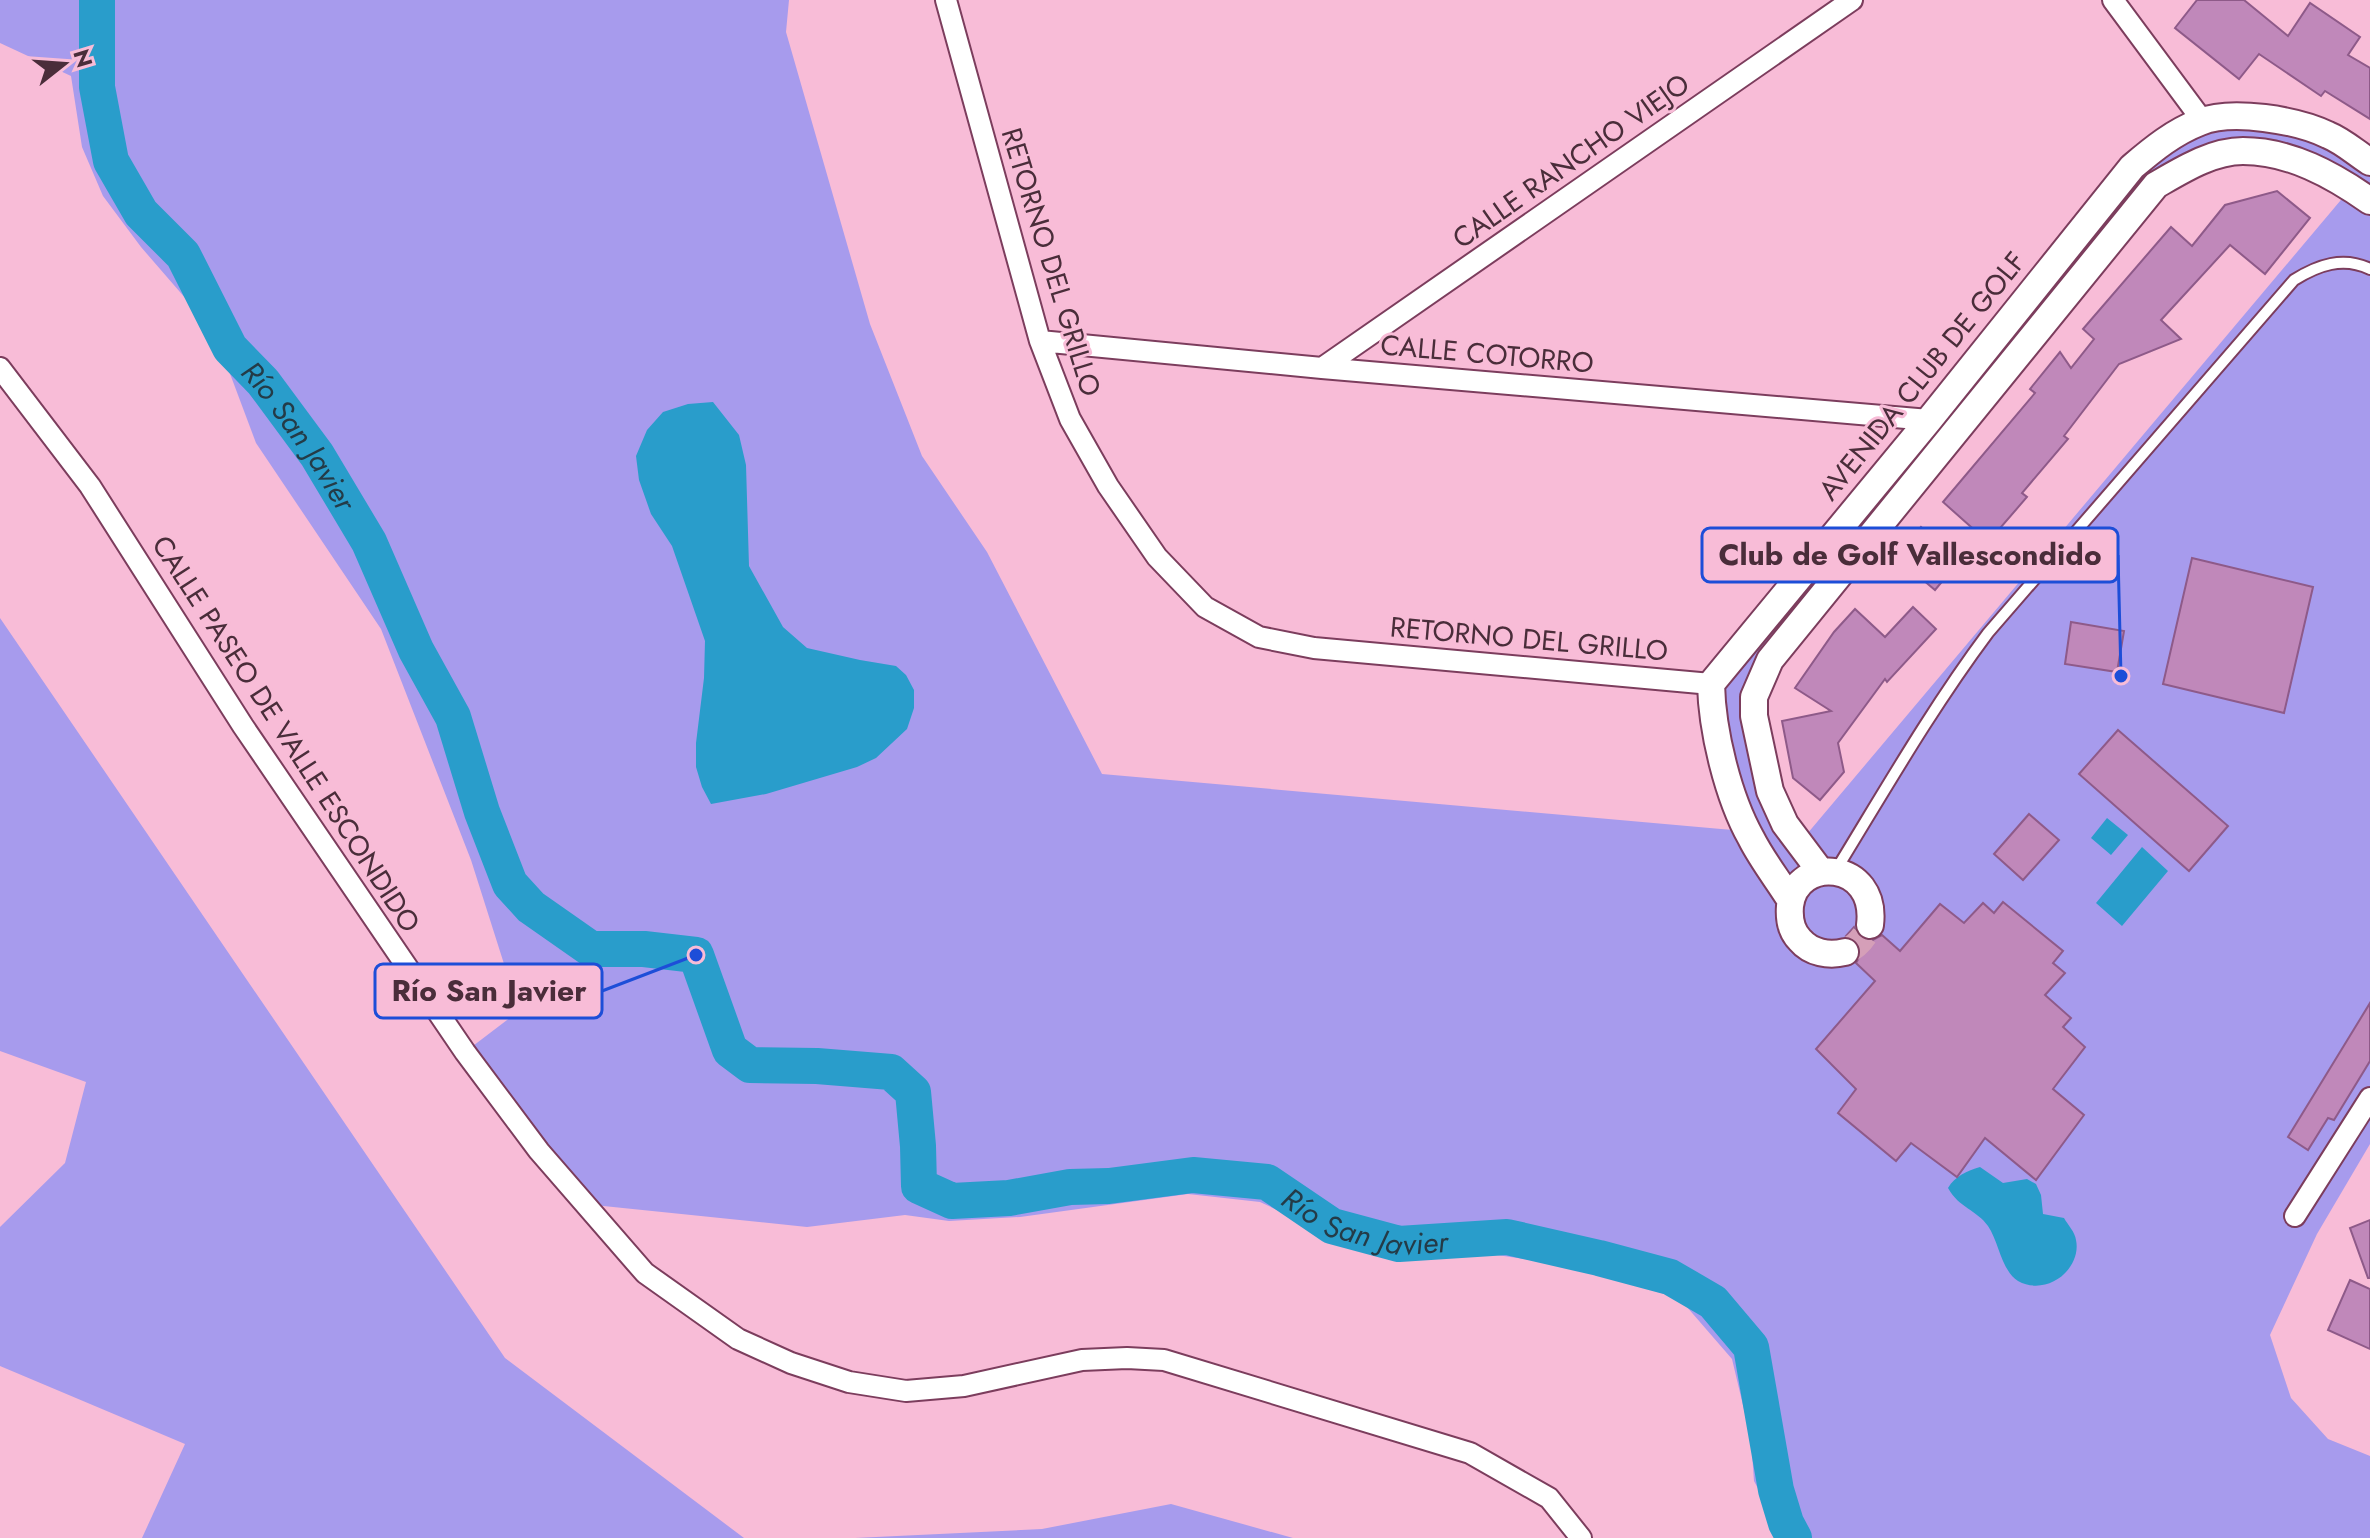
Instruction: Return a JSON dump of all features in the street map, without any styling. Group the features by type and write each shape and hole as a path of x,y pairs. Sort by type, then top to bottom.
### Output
{"street":[{"name":"RETORNO DEL GRILLO","path":"946,0 1040,341 1070,419 1108,486 1157,557 1205,607 1259,637 1314,648 1718,675"},
{"name":"CALLE RANCHO VIEJO","path":"1322,368 1852,0"},
{"path":"2113,0 2202,120"},
{"name":"AVENIDA CLUB DE GOLF","path":"1718,675 1929,420 2132,167 2161,142 2202,120 2240,116 2282,119 2329,135 2370,162"},
{"path":"1828,872 1785,824 1770,791 1754,716 1754,697 1770,660 2156,185 2186,167 2243,151 2289,158 2338,179 2370,201"},
{"path":"2132,167 2156,185"},
{"name":"CALLE COTORRO","path":"1040,341 1929,420"},
{"name":"CALLE PASEO DE VALLE ESCONDIDO","path":"0,368 90,486 243,726 465,1052 539,1151 645,1273 738,1339 791,1363 849,1382 906,1391 964,1386 1082,1360 1164,1360 1470,1453 1549,1498 1581,1538"},
{"path":"1761,680 1718,675 1715,724 1732,796 1751,838 1791,901"},
{"path":"1715,724 1754,716"},
{"path":"1845,952 1826,954 1800,942 1789,915 1791,901 1802,882 1828,872 1849,876 1861,884 1869,896 1872,911 1870,925"},
{"path":"2295,1216 2370,1098"}],"lane":[{"path":"1828,872 1988,633 2294,280 2315,267 2337,262 2357,263 2370,269"}],"shaded area":[{"path":"0,0 789,0 786,32 870,324 922,456 987,552 1102,774 1746,831 1711,684 2132,167 2240,116 2370,162 2370,1144 2317,1234 2270,1335 2291,1398 2328,1439 2370,1456 2370,1538 1784,1538 1754,1481 1751,1439 1732,1359 1680,1299 1580,1267 1497,1255 1422,1258 1370,1253 1260,1202 1188,1194 1020,1217 949,1221 905,1215 807,1227 584,1204 465,1052 519,1011 471,860 381,629 256,443 220,347 186,299 141,247 103,196 82,147 71,76 0,43","holes":["2289,158 2351,188 1807,834 1770,791 1754,716 1770,660 2186,167"]},
{"path":"0,618 505,1358 744,1538 142,1538 185,1444 0,1366 0,1227 65,1163 86,1082 0,1051"},
{"path":"1171,1504 1293,1538 855,1538 1042,1529"}],"water":[{"path":"713,402 739,435 746,465 749,566 783,627 807,648 896,666 906,675 914,690 914,708 907,729 876,758 857,767 766,794 711,804 696,767 705,641 672,546 651,514 639,480 636,456 647,430 663,412 688,404"},
{"path":"2107,818 2128,835 2111,855 2091,838"},
{"path":"2142,847 2168,871 2122,926 2096,903"},
{"path":"1980,1167 2003,1183 2027,1179 2036,1184 2043,1214 2064,1218 2073,1231 2076,1251 2074,1261 2060,1277 2040,1285 2018,1281 2004,1263 1988,1226 1952,1195 1948,1188 1954,1180"}],"building":[{"path":"2197,0 2244,0 2288,36 2310,3 2360,37 2348,55 2370,68 2370,119 2325,91 2321,96 2259,54 2239,79 2175,28"},
{"path":"2277,191 2310,218 2265,274 2230,245 2161,320 2181,339 2119,364 2064,436 2068,439 2022,493 2027,497 1988,542 1943,502 2035,393 2030,389 2060,352 2071,368 2094,339 2083,329 2171,227 2192,246 2225,205"},
{"path":"1921,527 1960,560 1935,590 1896,557"},
{"path":"2192,558 2313,587 2284,713 2163,684"},
{"path":"1913,607 1936,629 1887,682 1885,679 1838,743 1844,772 1820,800 1793,778 1782,721 1831,711 1795,688 1834,632 1855,609 1885,637"},
{"path":"2071,622 2124,631 2117,672 2065,664"},
{"path":"2118,730 2228,826 2189,871 2079,774"},
{"path":"2029,814 2059,840 2023,880 1994,854"},
{"path":"2003,902 2063,951 2053,963 2065,973 2045,995 2071,1018 2063,1027 2085,1047 2053,1089 2084,1115 2036,1180 1985,1138 1957,1177 1911,1143 1896,1161 1838,1113 1856,1089 1816,1049 1875,981 1856,963 1861,950 1858,942 1846,936 1854,927 1863,939 1871,941 1882,935 1900,951 1940,904 1964,923 1983,903 1994,913"},
{"path":"2370,1003 2370,1061 2334,1120 2328,1118 2308,1150 2288,1137"},
{"path":"2370,1220 2370,1278 2368,1278 2350,1228"},
{"path":"2350,1280 2370,1289 2370,1349 2328,1330"}],"waterway":[{"name":"Río San Javier","path":"97,0 97,87 111,161 141,213 183,255 230,348 263,382 317,455 369,542 416,650 453,717 482,812 510,884 531,907 591,949 644,949 696,955 730,1050 750,1065 891,1072 913,1092 919,1186 952,1201 1009,1198 1070,1187 1109,1186 1193,1175 1267,1182 1332,1226 1399,1244 1507,1237 1670,1277 1713,1302 1751,1347 1776,1490 1794,1538"}],"tunnel":[{"path":"1845,952 1860,941 1870,925"}],"place":[{"name":"Club de Golf Vallescondido","path":"2121,676"},
{"name":"Río San Javier","path":"696,955"}]}
